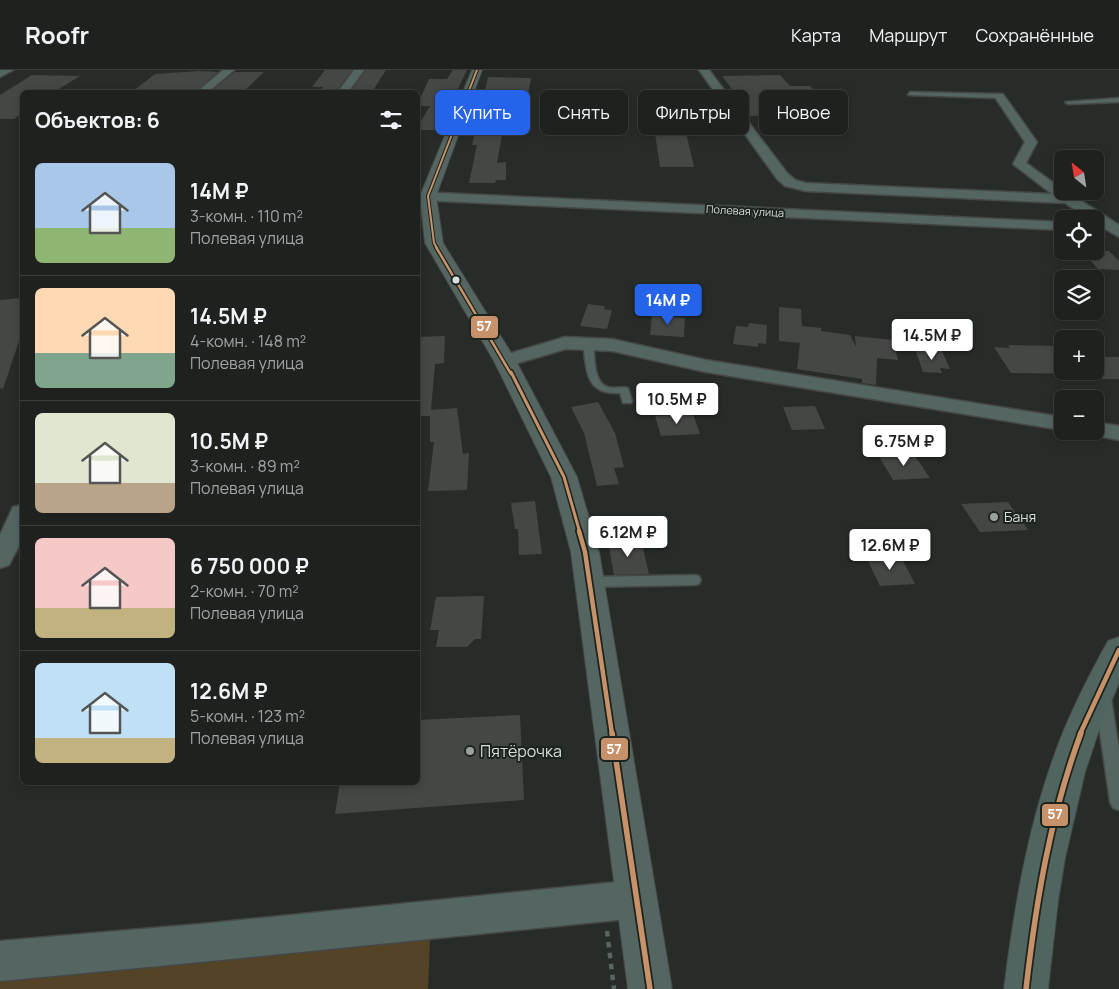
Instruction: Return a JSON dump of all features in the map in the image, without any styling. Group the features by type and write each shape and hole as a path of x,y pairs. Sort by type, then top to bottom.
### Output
{"main road":[{"path":"1026,989 1032,930 1050,834 1069,763 1101,683 1119,650"}],"street":[{"path":"0,74 8,70"},
{"path":"204,90 229,70"},
{"path":"344,90 359,70"},
{"path":"477,70 423,196 434,243 505,362 564,477 585,552 620,901 650,989"},
{"path":"704,70 782,176 790,184 806,187 1054,198"},
{"path":"999,96 1032,142 1019,164 1054,189"},
{"name":"Полевая улица","path":"423,196 1054,226"},
{"path":"1070,200 1117,229"},
{"path":"1104,228 1117,229"},
{"path":"505,362 566,343 612,344 706,366 1054,423"},
{"path":"1104,431 1119,433"},
{"path":"0,558 20,518"},
{"path":"0,961 620,901"}],"lane":[{"path":"910,94 999,96"},
{"path":"1068,102 1119,100"},
{"path":"588,344 595,381 600,388 624,390 627,401"},
{"path":"588,582 694,580"},
{"path":"1101,683 1119,802"}],"path":[{"path":"614,989 620,901"}],"shaded area":[{"path":"430,938 428,989 0,989 0,981"}],"building":[{"path":"325,70 352,70 337,90 321,90 323,87 312,87"},
{"path":"366,70 386,70 373,90 351,90"},
{"path":"453,70 467,70 457,90 435,90 435,130 420,130 420,123 430,106 420,106 420,99 429,79 447,79"},
{"path":"199,71 218,72 197,90 134,90 155,74"},
{"path":"235,72 264,72 245,90 212,90"},
{"path":"32,75 80,76 57,90 20,90 20,114 14,119 0,119 0,95"},
{"path":"780,75 790,86 810,86 814,90 759,90 759,116 749,116 749,90 732,90 722,76"},
{"path":"488,77 531,78 529,90 485,90"},
{"path":"474,135 502,135 497,163 506,162 506,180 496,180 495,183 469,183 477,145 472,145"},
{"path":"655,135 687,135 694,167 660,167"},
{"path":"1104,251 1109,251 1119,261 1119,270 1098,269 1090,260 1104,260"},
{"path":"20,298 20,338 3,389 0,388 0,300"},
{"path":"588,304 605,306 604,309 612,310 607,329 580,326"},
{"path":"779,307 801,309 802,326 821,328 821,331 850,335 856,347 855,336 893,340 898,360 877,358 876,385 862,383 862,379 797,369 800,343 779,341"},
{"path":"652,315 685,318 684,337 650,335"},
{"path":"749,323 767,325 766,344 758,343 758,347 733,344 736,326 748,327"},
{"path":"445,336 444,363 435,364 431,410 457,408 463,454 469,453 467,490 428,491 434,442 430,442 430,416 420,416 420,337"},
{"path":"1008,345 1054,346 1054,374 1011,373 994,347 1010,348"},
{"path":"915,349 942,351 950,369 940,368 942,373 923,372"},
{"path":"1104,357 1119,357 1119,379 1104,379"},
{"path":"598,402 615,433 624,467 614,468 619,484 597,486 584,433 571,407"},
{"path":"815,406 825,429 792,430 783,407"},
{"path":"693,414 700,434 661,436 655,416"},
{"path":"913,453 930,478 893,480 878,455"},
{"path":"535,501 542,554 519,555 518,529 515,529 511,503"},
{"name":"Баня","path":"1008,502 1028,530 980,532 961,504"},
{"path":"641,540 649,574 614,575 608,542"},
{"path":"900,555 915,584 880,586 866,557"},
{"path":"484,596 481,639 475,639 467,647 436,647 439,630 430,630 436,597"},
{"name":"Пятёрочка","path":"520,715 524,800 335,814 340,785 420,785 420,720"}],"transit line":[{"name":"57","path":"477,70 428,196 434,243 505,361 564,477 585,552 650,989"},
{"name":"57","path":"1026,989 1039,890 1052,825 1061,792 1082,729 1119,650"}],"place":[{"name":"Баня","path":"994,517"},
{"name":"Пятёрочка","path":"470,751"}]}
